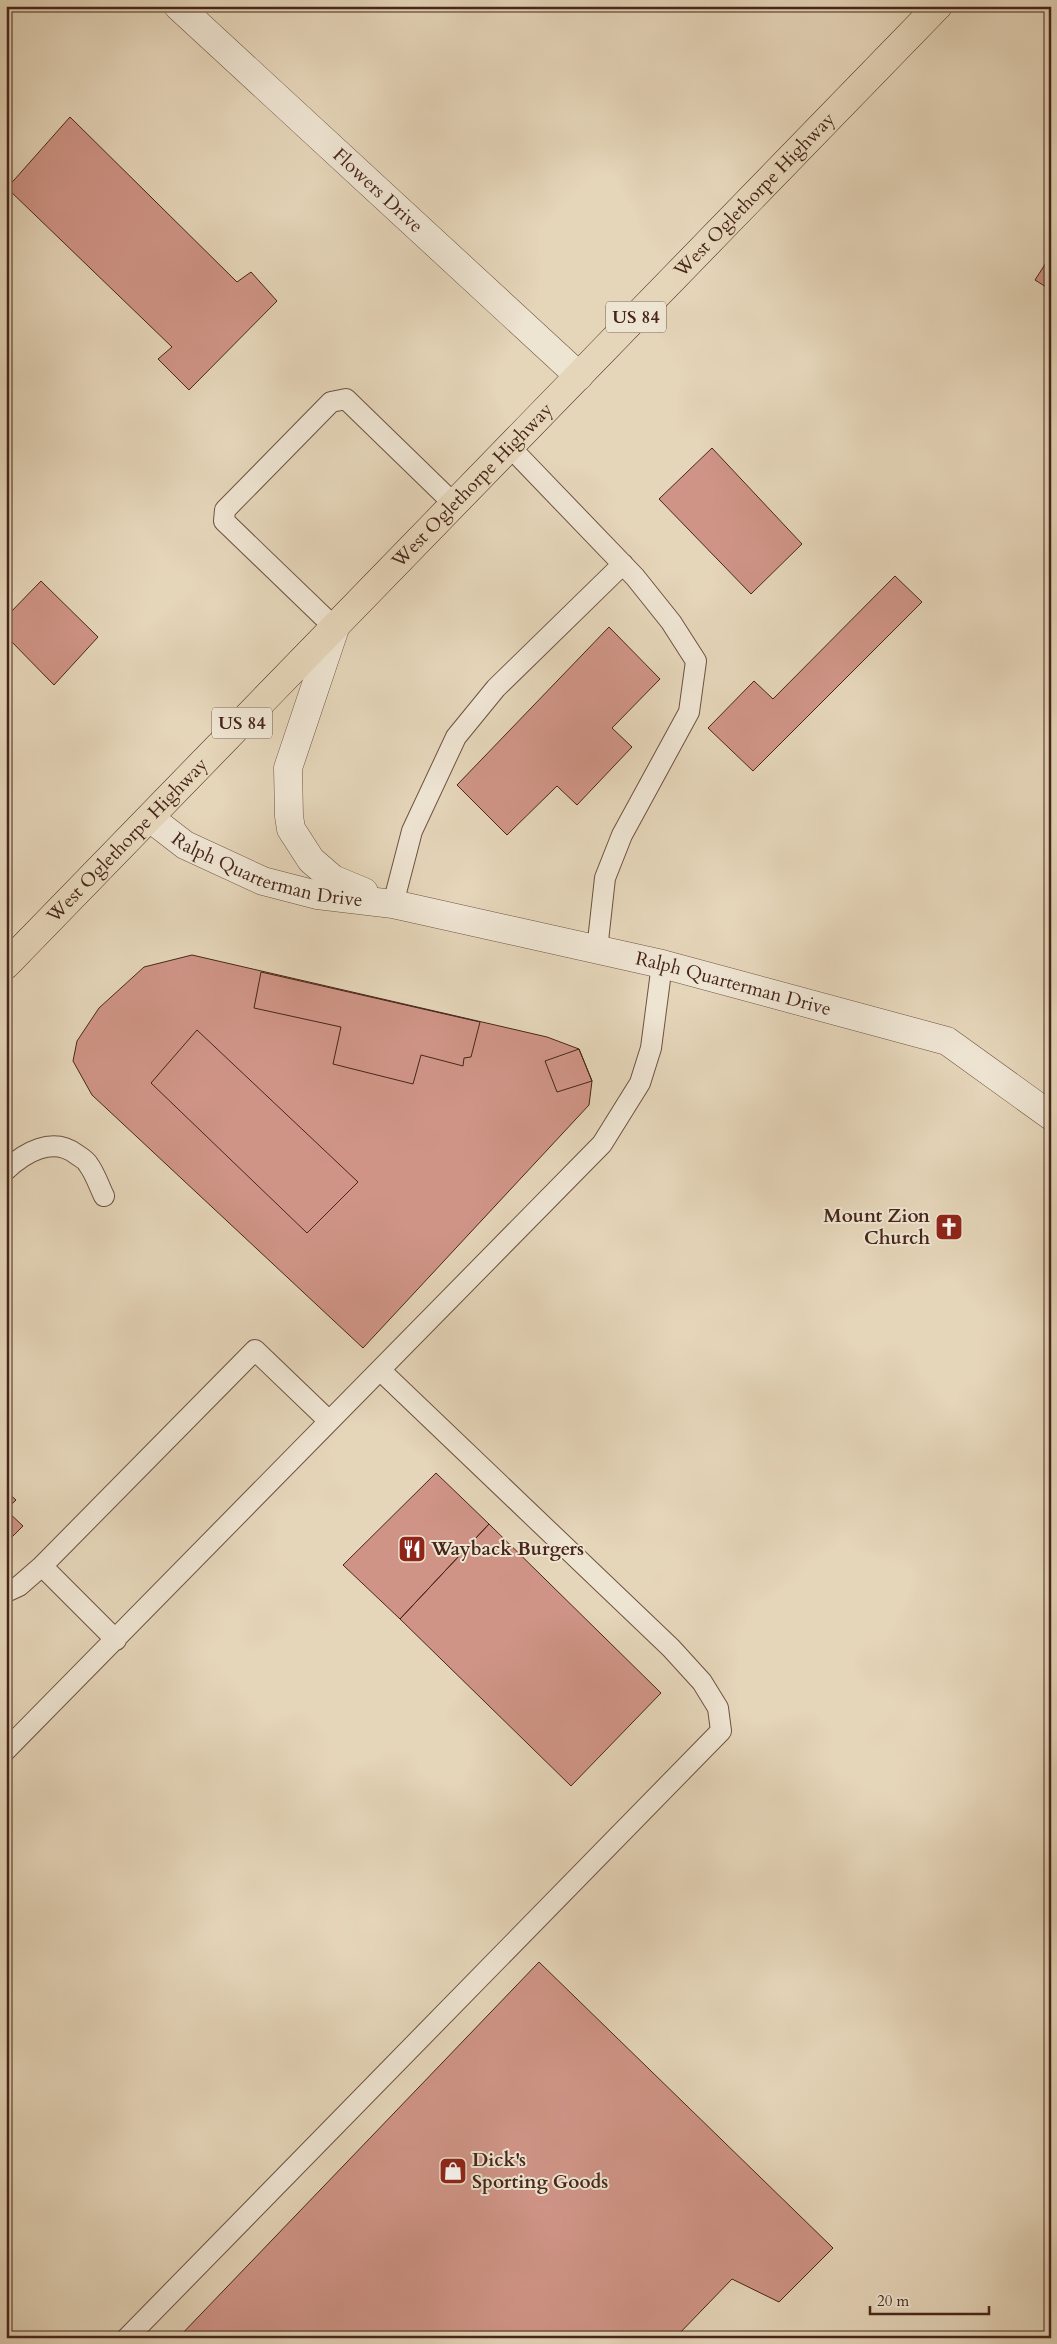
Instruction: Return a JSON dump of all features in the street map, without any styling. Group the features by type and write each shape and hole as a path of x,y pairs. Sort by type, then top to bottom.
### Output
{"highway":[{"name":"West Oglethorpe Highway","path":"6,965 938,6"}],"street":[{"name":"Flowers Drive","path":"178,6 579,376"},
{"name":"Ralph Quarterman Drive","path":"334,628 288,768 290,829 311,860 333,879 393,904"},
{"name":"Ralph Quarterman Drive","path":"150,818 185,845 263,882 317,895 393,904 662,964 947,1041 1051,1116"}],"lane":[{"path":"334,628 224,521 225,510 331,402 346,399 454,504"},
{"path":"510,447 623,564 671,622 696,661 689,712 622,836 605,878 597,950"},
{"path":"393,904 412,831 456,737 496,688 623,564"},
{"path":"6,1750 602,1144 640,1083 651,1048 662,964"},
{"path":"6,1170 16,1160 36,1149 54,1145 71,1150 88,1162 104,1196"},
{"path":"6,1592 19,1586 42,1566 256,1350 329,1421"},
{"path":"127,2338 721,1731 718,1708 702,1682 671,1648 380,1370"},
{"path":"42,1566 116,1640"}],"building":[{"path":"70,117 237,282 251,272 277,301 189,390 158,359 172,347 7,188"},
{"path":"1051,255 1051,290 1035,280"},
{"path":"712,448 802,544 751,594 659,499"},
{"path":"895,576 922,602 753,771 708,728 754,681 773,699"},
{"path":"41,581 98,637 54,685 6,636 6,617"},
{"path":"609,627 660,679 612,728 632,747 577,805 557,786 507,835 457,785"},
{"path":"192,955 547,1037 579,1049 592,1081 589,1105 363,1348 92,1095 73,1061 77,1041 99,1008 144,967"},
{"path":"261,972 480,1022 471,1057 464,1058 463,1066 421,1055 413,1084 333,1064 341,1027 254,1008"},
{"path":"197,1030 358,1182 307,1233 151,1083"},
{"path":"579,1049 592,1081 557,1092 545,1061"},
{"name":"Wayback Burgers","path":"436,1473 489,1524 400,1619 343,1565"},
{"path":"6,1491 16,1500 6,1510"},
{"path":"6,1510 23,1526 6,1543"},
{"path":"489,1524 661,1693 571,1786 400,1619"},
{"path":"539,1962 833,2248 779,2302 732,2279 675,2338 178,2338"}],"place":[{"name":"Mount Zion Church","path":"949,1227"},
{"name":"Wayback Burgers","path":"412,1549"},
{"name":"Dick's Sporting Goods","path":"453,2171"}]}
